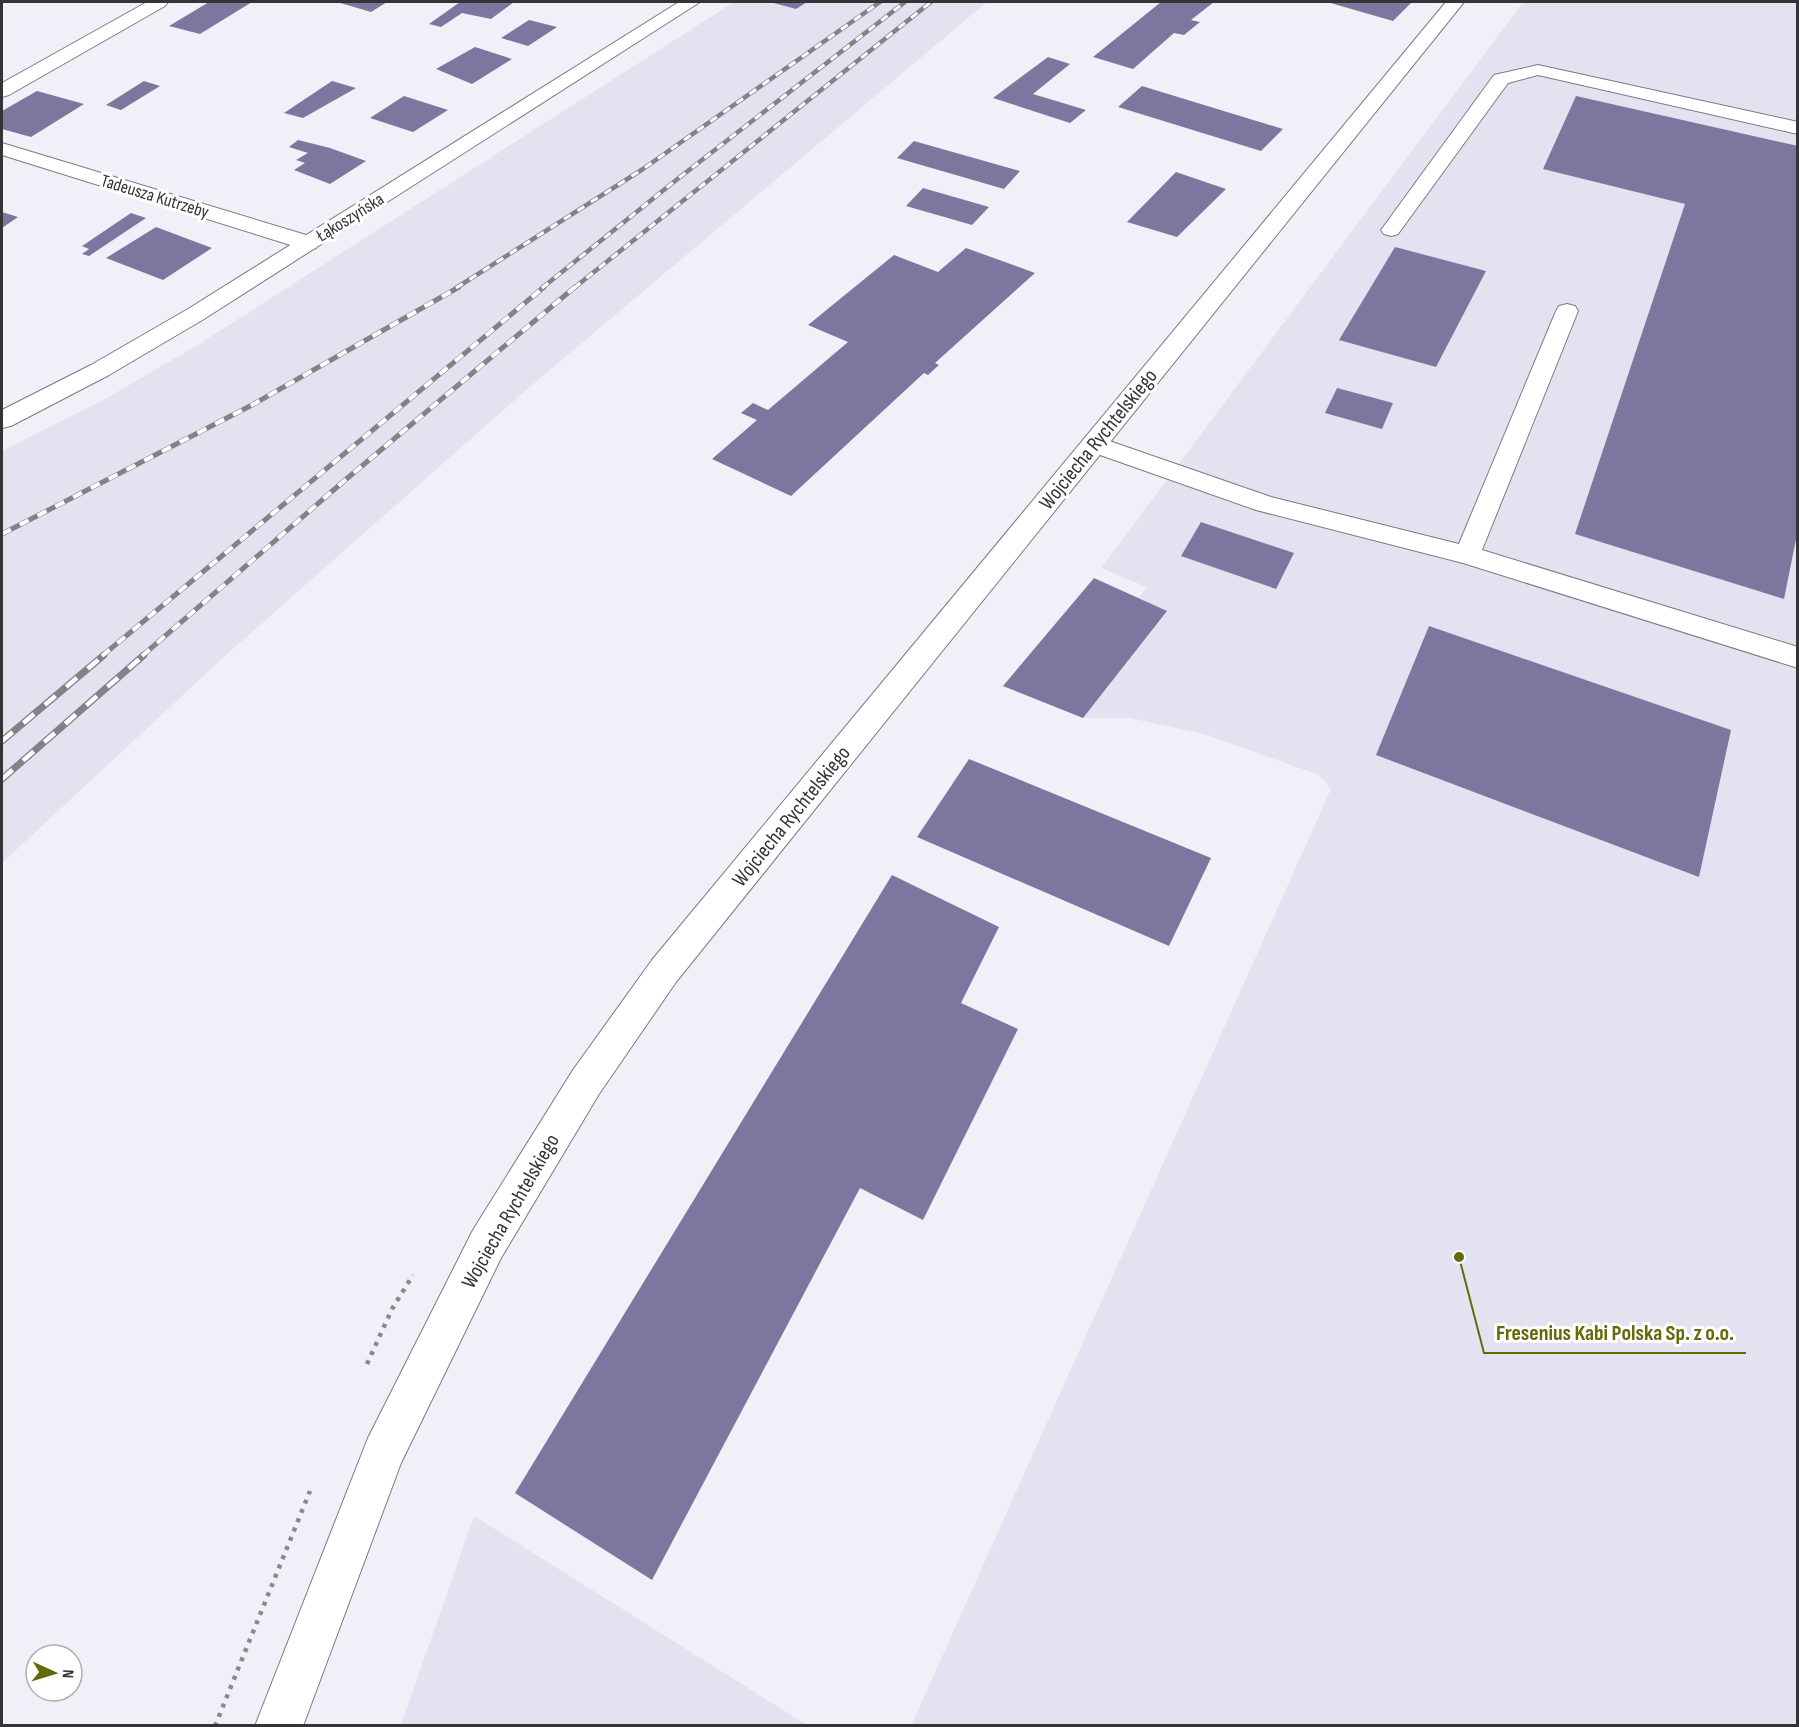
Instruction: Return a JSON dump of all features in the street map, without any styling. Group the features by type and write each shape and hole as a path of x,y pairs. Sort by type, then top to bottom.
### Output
{"street":[{"path":"2,91 159,2"},
{"name":"Łąkoszyńska","path":"2,420 100,370 196,314 691,2"},
{"name":"Wojciecha Rychtelskiego","path":"279,1725 383,1453 487,1244 586,1082 664,971 1455,2"},
{"name":"Tadeusza Kutrzeby","path":"2,149 309,243"}],"lane":[{"path":"1391,230 1501,79 1538,70 1797,128"},
{"path":"1467,555 1567,311"},
{"path":"1095,444 1266,504 1467,555 1797,658"}],"shaded area":[{"path":"734,2 987,2 526,390 225,656 2,863 2,451 105,399 196,346"},
{"path":"1523,2 1797,3 1797,1725 911,1726 1331,789 1319,775 1204,734 1129,718 1083,718 1166,611 1139,598 1147,587 1101,568"},
{"path":"474,1516 807,1725 401,1725"}],"building":[{"path":"209,2 252,2 200,34 169,26"},
{"path":"337,2 387,2 371,12"},
{"path":"460,2 514,2 491,19 462,13 441,27 429,24"},
{"path":"770,2 807,2 796,9"},
{"path":"1161,2 1214,2 1191,20 1200,22 1184,35 1174,33 1133,69 1093,57"},
{"path":"1327,2 1407,2 1411,3 1393,21"},
{"path":"529,20 557,27 528,46 501,38"},
{"path":"475,47 512,59 472,84 436,69"},
{"path":"1048,57 1070,64 1033,94 1086,110 1070,123 993,98"},
{"path":"144,81 160,86 121,110 106,105"},
{"path":"332,81 356,88 303,118 284,113"},
{"path":"1142,86 1283,129 1261,151 1118,107"},
{"path":"37,91 84,104 31,137 2,129 2,111"},
{"path":"404,96 448,110 413,132 370,118"},
{"path":"1576,96 1798,146 1798,529 1784,599 1575,534 1685,204 1543,169"},
{"path":"298,140 366,161 330,184 294,170 305,163 296,160 308,153 289,147"},
{"path":"914,141 1020,171 1004,189 897,158"},
{"path":"1176,172 1226,189 1177,237 1127,222"},
{"path":"923,188 989,207 972,225 906,206"},
{"path":"2,212 18,217 2,228"},
{"path":"131,213 146,218 89,256 82,254 89,249 82,246"},
{"path":"156,227 212,248 163,280 106,258"},
{"path":"1395,247 1486,271 1436,367 1339,340"},
{"path":"966,248 1035,273 935,363 939,365 928,375 924,373 791,496 712,459 757,420 741,413 753,403 768,410 848,342 808,325 894,255 938,272"},
{"path":"1337,388 1393,403 1382,429 1325,413"},
{"path":"1201,522 1294,553 1276,589 1181,556"},
{"path":"1094,578 1167,611 1083,718 1003,686"},
{"path":"1429,626 1731,730 1699,877 1376,755"},
{"path":"969,759 1211,858 1169,946 917,837"},
{"path":"892,875 999,927 961,1003 1018,1029 923,1220 860,1188 652,1580 515,1493"}],"railway":[{"path":"456,288 643,169 880,2"},
{"path":"542,288 905,2"},
{"path":"574,288 931,2"},
{"path":"2,534 252,405 459,287"},
{"path":"102,656 544,287"},
{"path":"142,656 344,481 575,287"},
{"path":"2,741 104,655"},
{"path":"2,779 144,655"}],"place":[{"name":"Fresenius Kabi Polska Sp. z o.o.","path":"1459,1257"}]}
